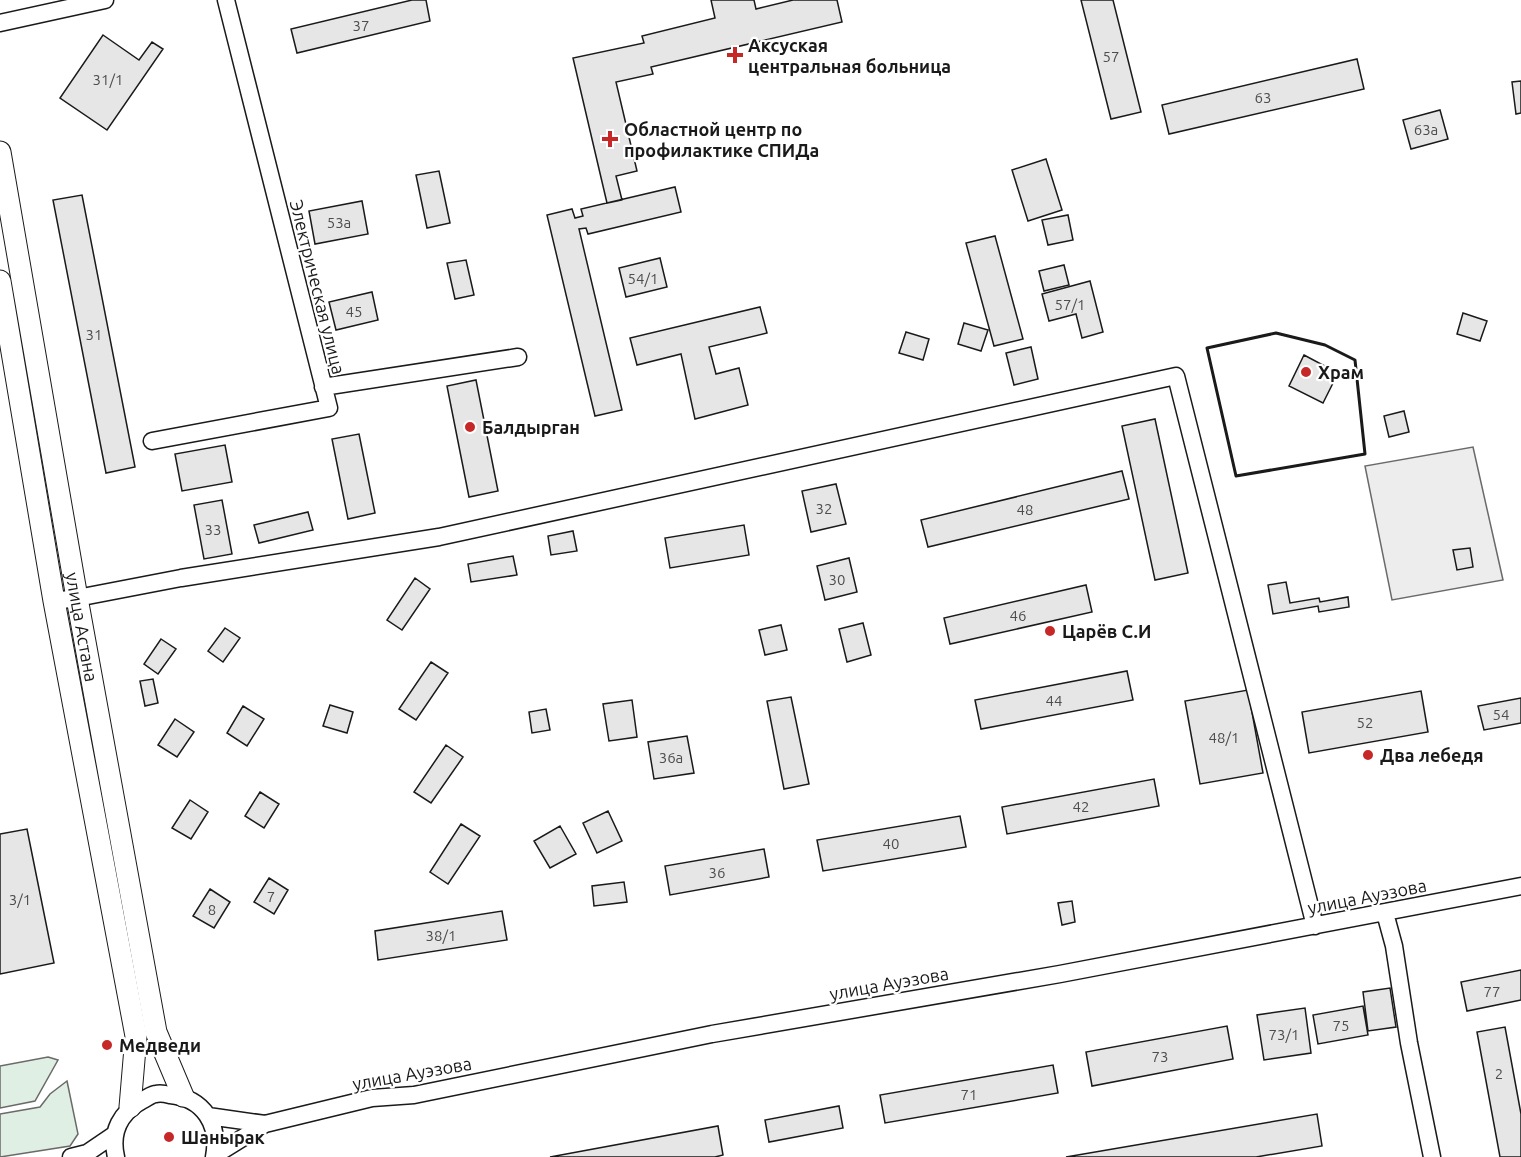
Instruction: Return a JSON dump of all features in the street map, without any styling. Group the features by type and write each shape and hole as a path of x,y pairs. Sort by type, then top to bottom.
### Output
{"main road":[{"name":"улица Астана","path":"0,152 77,598 156,1032 183,1096"},
{"name":"улица Астана","path":"0,281 54,601 136,1036 130,1107"}],"street":[{"path":"0,23 105,0"},
{"name":"Электрическая улица","path":"152,441 329,408 226,0"},
{"path":"323,387 518,357"},
{"path":"54,601 181,578 439,537 1176,376 1315,926"},
{"name":"улица Ауэзова","path":"265,1124 372,1098 414,1095 712,1034 1060,974 1521,886"},
{"path":"1385,913 1394,946 1409,1043 1432,1157"},
{"path":"116,1157 115,1134 120,1119 130,1107 155,1094 183,1096 197,1104 208,1116 216,1135 215,1156"},
{"path":"208,1116 265,1124"},
{"path":"215,1156 265,1124"},
{"path":"84,1156 115,1134"}],"green space":[{"path":"48,1057 58,1060 35,1101 0,1108 0,1066"},
{"path":"67,1081 78,1134 70,1146 0,1157 0,1114 40,1107 50,1094"}],"shaded area":[{"path":"1473,447 1503,580 1392,600 1365,466"}],"building":[{"path":"412,0 426,0 430,21 297,53 291,29"},
{"name":"Аксуская центральная больница","path":"711,0 754,0 756,9 793,0 837,0 842,22 651,67 653,74 616,82 637,171 616,176 622,200 607,203 573,58 644,43 642,36 715,18"},
{"path":"1081,0 1113,0 1141,112 1111,119"},
{"path":"103,35 139,60 152,42 163,49 107,130 60,98"},
{"path":"1357,59 1364,89 1169,134 1162,105"},
{"path":"1521,81 1521,113 1516,114 1512,82"},
{"path":"1440,110 1448,139 1411,149 1403,120"},
{"path":"1046,159 1062,210 1028,221 1012,170"},
{"path":"439,171 450,223 427,228 416,175"},
{"path":"675,187 681,212 588,234 586,228 579,229 622,410 595,416 547,215 572,209 575,218 583,216 581,209"},
{"path":"82,195 135,467 106,473 53,200"},
{"path":"362,201 368,234 315,244 309,211"},
{"path":"1068,215 1073,240 1048,245 1042,220"},
{"path":"995,236 1023,339 994,346 966,243"},
{"path":"660,258 667,287 626,297 619,268"},
{"path":"466,260 474,295 455,299 447,263"},
{"path":"1064,265 1069,285 1044,291 1039,271"},
{"path":"1090,281 1103,332 1082,338 1076,314 1049,321 1042,294"},
{"path":"372,292 378,320 336,330 329,302"},
{"path":"760,307 767,333 709,347 716,374 739,368 748,405 695,419 681,354 637,365 630,338"},
{"path":"1463,313 1487,321 1480,341 1457,334"},
{"path":"964,323 988,330 981,351 958,344"},
{"path":"906,332 929,339 923,360 899,353"},
{"path":"1031,347 1038,379 1014,385 1006,353"},
{"path":"1304,355 1338,373 1323,403 1289,386"},
{"name":"Балдырган","path":"476,380 498,491 469,497 447,386"},
{"path":"1404,411 1409,432 1389,437 1384,416"},
{"path":"1155,419 1188,573 1155,580 1122,426"},
{"path":"359,434 375,513 348,519 332,439"},
{"path":"225,445 232,482 182,491 175,454"},
{"path":"1122,471 1129,499 928,547 921,520"},
{"path":"836,484 846,524 811,532 802,491"},
{"path":"222,500 232,554 204,559 194,505"},
{"path":"308,512 313,530 259,543 254,525"},
{"path":"744,525 749,555 670,568 665,538"},
{"path":"573,531 577,551 551,555 548,536"},
{"path":"1470,548 1473,567 1457,570 1453,550"},
{"path":"513,556 517,575 471,582 468,564"},
{"path":"849,558 857,592 825,600 817,566"},
{"path":"415,578 430,589 402,630 387,620"},
{"path":"1286,582 1290,603 1319,598 1320,602 1348,597 1349,607 1319,612 1318,606 1273,614 1268,585"},
{"path":"1086,585 1092,612 950,644 944,618"},
{"path":"863,623 871,655 847,662 839,629"},
{"path":"781,625 787,650 765,655 759,630"},
{"path":"225,628 240,638 223,662 208,651"},
{"path":"161,639 176,649 158,674 144,664"},
{"path":"431,662 448,673 416,720 399,709"},
{"path":"1127,671 1133,700 981,729 975,700"},
{"path":"153,679 158,703 145,706 140,681"},
{"path":"1248,690 1263,773 1200,784 1185,701"},
{"path":"1421,691 1428,732 1309,753 1302,712"},
{"path":"791,697 809,784 784,789 767,701"},
{"path":"1521,698 1521,723 1484,730 1478,706"},
{"path":"632,700 637,737 609,741 603,704"},
{"path":"330,705 353,712 347,733 323,726"},
{"path":"243,706 264,719 247,746 227,733"},
{"path":"546,709 550,730 532,733 529,712"},
{"path":"175,719 194,732 177,757 158,745"},
{"path":"687,736 694,773 654,779 648,742"},
{"path":"446,745 463,757 431,803 414,792"},
{"path":"1154,779 1159,806 1007,834 1002,807"},
{"path":"260,792 279,804 264,828 245,816"},
{"path":"190,800 208,812 191,839 172,828"},
{"path":"608,811 622,841 597,853 583,823"},
{"path":"960,816 966,847 823,871 817,840"},
{"path":"461,824 480,836 448,884 430,872"},
{"path":"560,826 576,854 550,868 534,841"},
{"path":"27,829 54,963 0,974 0,834"},
{"path":"764,849 769,877 670,895 665,866"},
{"path":"269,878 288,890 274,914 254,902"},
{"path":"624,882 627,902 594,906 592,886"},
{"path":"210,889 230,902 214,928 193,916"},
{"path":"1072,901 1075,922 1062,925 1058,903"},
{"path":"502,911 507,940 378,960 375,931"},
{"path":"1521,970 1521,1000 1467,1011 1461,982"},
{"path":"1390,988 1396,1027 1368,1031 1363,992"},
{"path":"1363,1006 1368,1035 1318,1044 1313,1015"},
{"path":"1305,1008 1311,1053 1264,1060 1257,1015"},
{"path":"1227,1026 1233,1059 1092,1086 1086,1052"},
{"path":"1505,1027 1521,1114 1521,1157 1500,1157 1477,1032"},
{"path":"1053,1065 1058,1093 885,1123 880,1095"},
{"path":"839,1106 843,1128 769,1142 765,1120"},
{"path":"1317,1114 1322,1146 1256,1157 1066,1157"},
{"path":"718,1126 723,1155 715,1157 550,1157"}],"wall":[{"path":"1276,333 1325,345 1355,360 1365,454 1236,476 1207,348 1276,333"}],"place":[{"name":"Аксуская центральная больница","path":"735,55"},
{"name":"Областной центр по профилактике СПИДа","path":"610,139"},
{"name":"Храм","path":"1306,372"},
{"name":"Балдырган","path":"470,427"},
{"name":"Царёв С.И","path":"1050,631"},
{"name":"Два лебедя","path":"1368,755"},
{"name":"Медведи","path":"107,1045"},
{"name":"Шанырак","path":"169,1137"}]}
